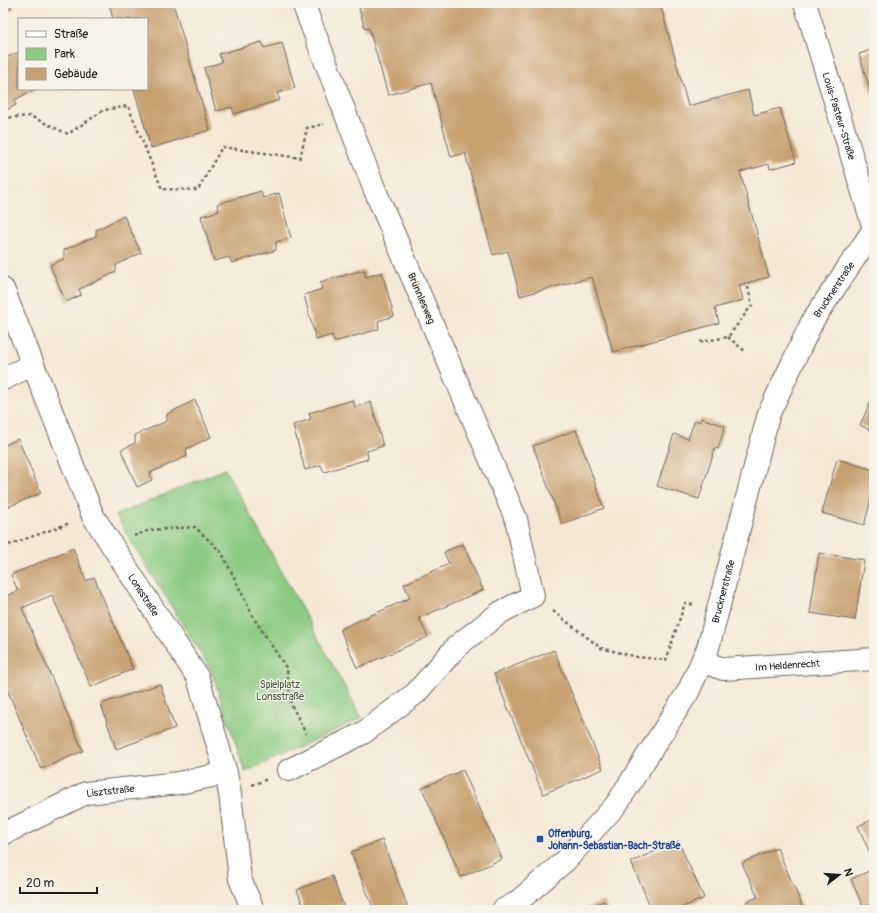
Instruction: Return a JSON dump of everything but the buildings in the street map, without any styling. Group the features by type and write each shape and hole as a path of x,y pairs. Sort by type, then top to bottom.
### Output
{"street":[{"name":"Brünnlesweg","path":"303,3 374,188 516,519 533,596"},
{"name":"Louis-Pasteur-Straße","path":"805,3 874,229"},
{"name":"Brucknerstraße","path":"503,910 516,903 565,860 616,806 688,692 708,648 769,413 813,320 874,229"},
{"name":"Lonsstraße","path":"3,289 93,516 198,678 226,773 230,794 240,879 253,910"},
{"path":"3,379 32,365"},
{"path":"289,770 363,733 416,693 457,646 500,612 533,596"},
{"name":"Im Heldenrecht","path":"702,661 723,669 874,659"},
{"name":"Lisztstraße","path":"3,834 86,793 179,783 226,773"}],"path":[{"path":"3,118 30,116 68,134 104,110 128,106 162,189 198,190 222,147 300,158 307,128 348,118"},
{"path":"700,342 728,337 752,304 748,287"},
{"path":"728,337 746,352"},
{"path":"3,547 93,516"},
{"path":"112,546 150,530 195,527 222,554 255,620 287,669 291,704 318,756"},
{"path":"533,596 601,648 637,657 666,660 685,603"},
{"path":"230,794 289,770"}],"green space":[{"name":"Spielplatz Lonsstraße","path":"225,469 362,718 245,772 211,670 116,515"}],"place":[{"name":"Offenburg, Johann-Sebastian-Bach-Straße","path":"540,839"}]}
